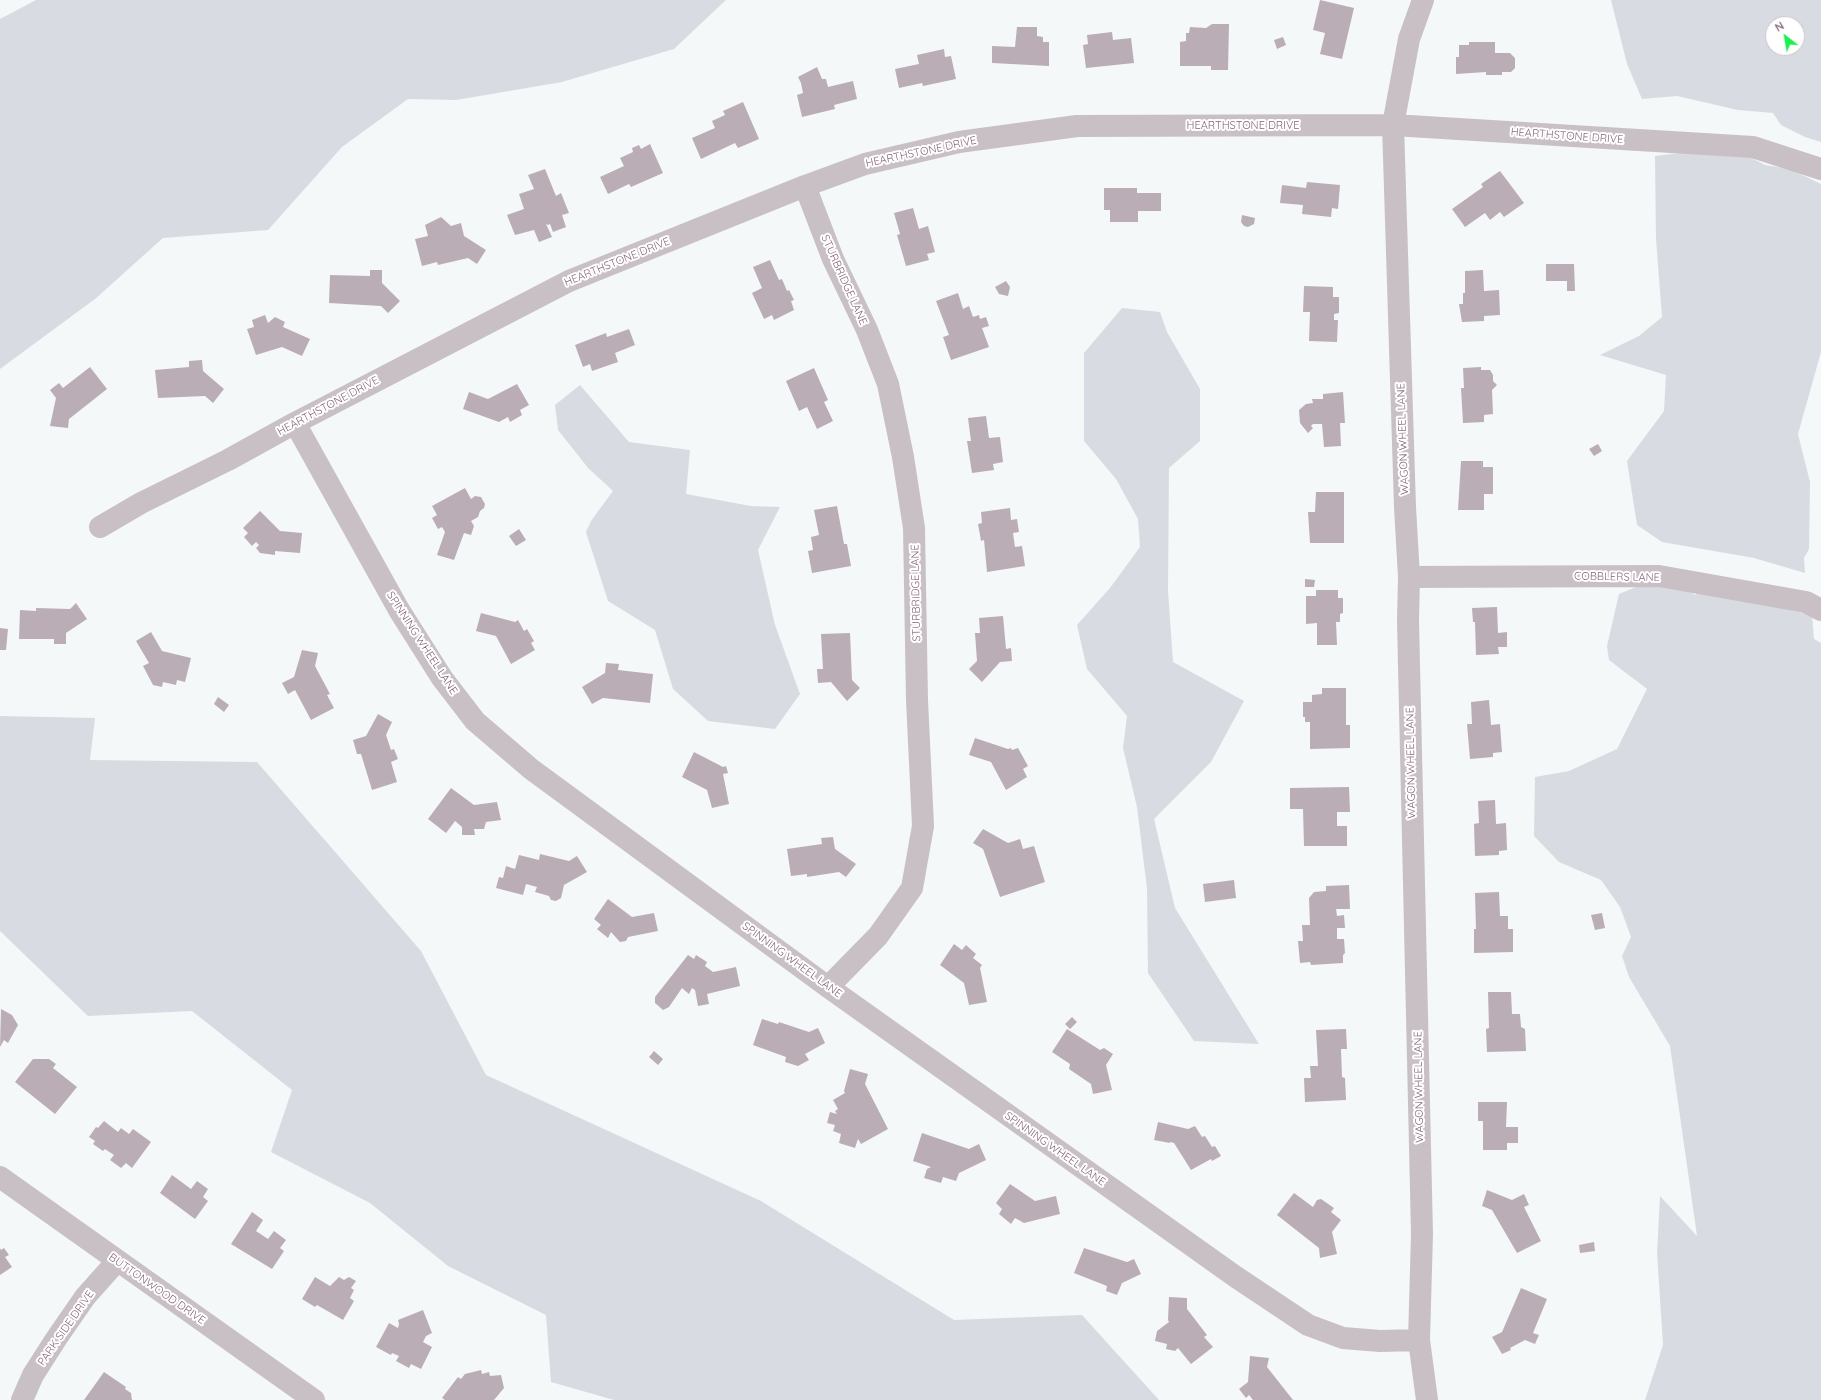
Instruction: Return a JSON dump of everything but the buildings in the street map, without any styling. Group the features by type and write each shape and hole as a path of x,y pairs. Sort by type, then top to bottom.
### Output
{"street":[{"name":"WAGON WHEEL LANE","path":"1423,0 1409,39 1393,125 1405,507 1409,577 1408,621 1422,1234 1420,1340 1427,1400"},
{"name":"HEARTHSTONE DRIVE","path":"100,527 141,503 228,460 295,423 570,280 805,186 865,164 959,142 1077,126 1393,125 1753,147 1821,169"},
{"name":"STURBRIDGE LANE","path":"805,186 833,259 867,330 888,384 903,457 914,528 917,700 923,826 912,888 878,936 828,987"},
{"name":"SPINNING WHEEL LANE","path":"295,423 399,610 442,678 475,721 531,769 828,987 1236,1277 1308,1325 1343,1338 1380,1341 1420,1340"},
{"name":"COBBLERS LANE","path":"1409,577 1659,576 1806,602 1821,610"},
{"name":"BUTTONWOOD DRIVE","path":"0,1177 314,1400"},
{"name":"PARK SIDE DRIVE","path":"22,1400 33,1375 56,1339 85,1297 117,1261"}],"shaded area":[{"path":"36,0 726,0 674,49 562,82 456,100 408,99 342,147 268,230 163,238 95,299 0,369 0,19"},
{"path":"1611,0 1821,0 1821,142 1805,137 1781,125 1773,113 1738,110 1677,96 1642,99 1627,64"},
{"path":"1680,153 1746,155 1765,165 1790,169 1821,184 1821,352 1798,434 1810,482 1809,549 1804,558 1805,573 1754,558 1662,542 1637,525 1627,461 1664,411 1666,375 1600,355 1639,336 1662,317 1656,239 1655,156"},
{"path":"1122,308 1160,312 1167,332 1200,389 1200,441 1169,468 1168,591 1173,662 1244,701 1211,762 1154,819 1175,908 1259,1044 1194,1041 1148,973 1147,889 1137,807 1123,748 1127,716 1087,669 1077,625 1110,588 1140,547 1138,519 1116,479 1084,441 1084,353"},
{"path":"580,385 629,442 690,450 686,494 751,506 780,507 758,550 775,625 800,694 775,729 708,721 673,689 655,630 608,601 586,532 591,521 613,491 588,468 558,430 555,405"},
{"path":"1669,583 1696,595 1697,588 1812,615 1814,639 1821,643 1821,1400 1645,1400 1663,1345 1657,1253 1660,1196 1697,1236 1670,1046 1629,977 1622,956 1631,937 1620,907 1601,880 1559,862 1534,836 1535,777 1569,771 1617,749 1647,689 1609,660 1607,646 1619,594 1643,584"},
{"path":"0,716 95,718 90,760 257,762 421,951 486,1075 761,1201 954,1320 1082,1315 1159,1400 614,1400 551,1382 546,1315 448,1266 370,1203 271,1152 292,1090 192,1011 88,1016 0,931"}]}
